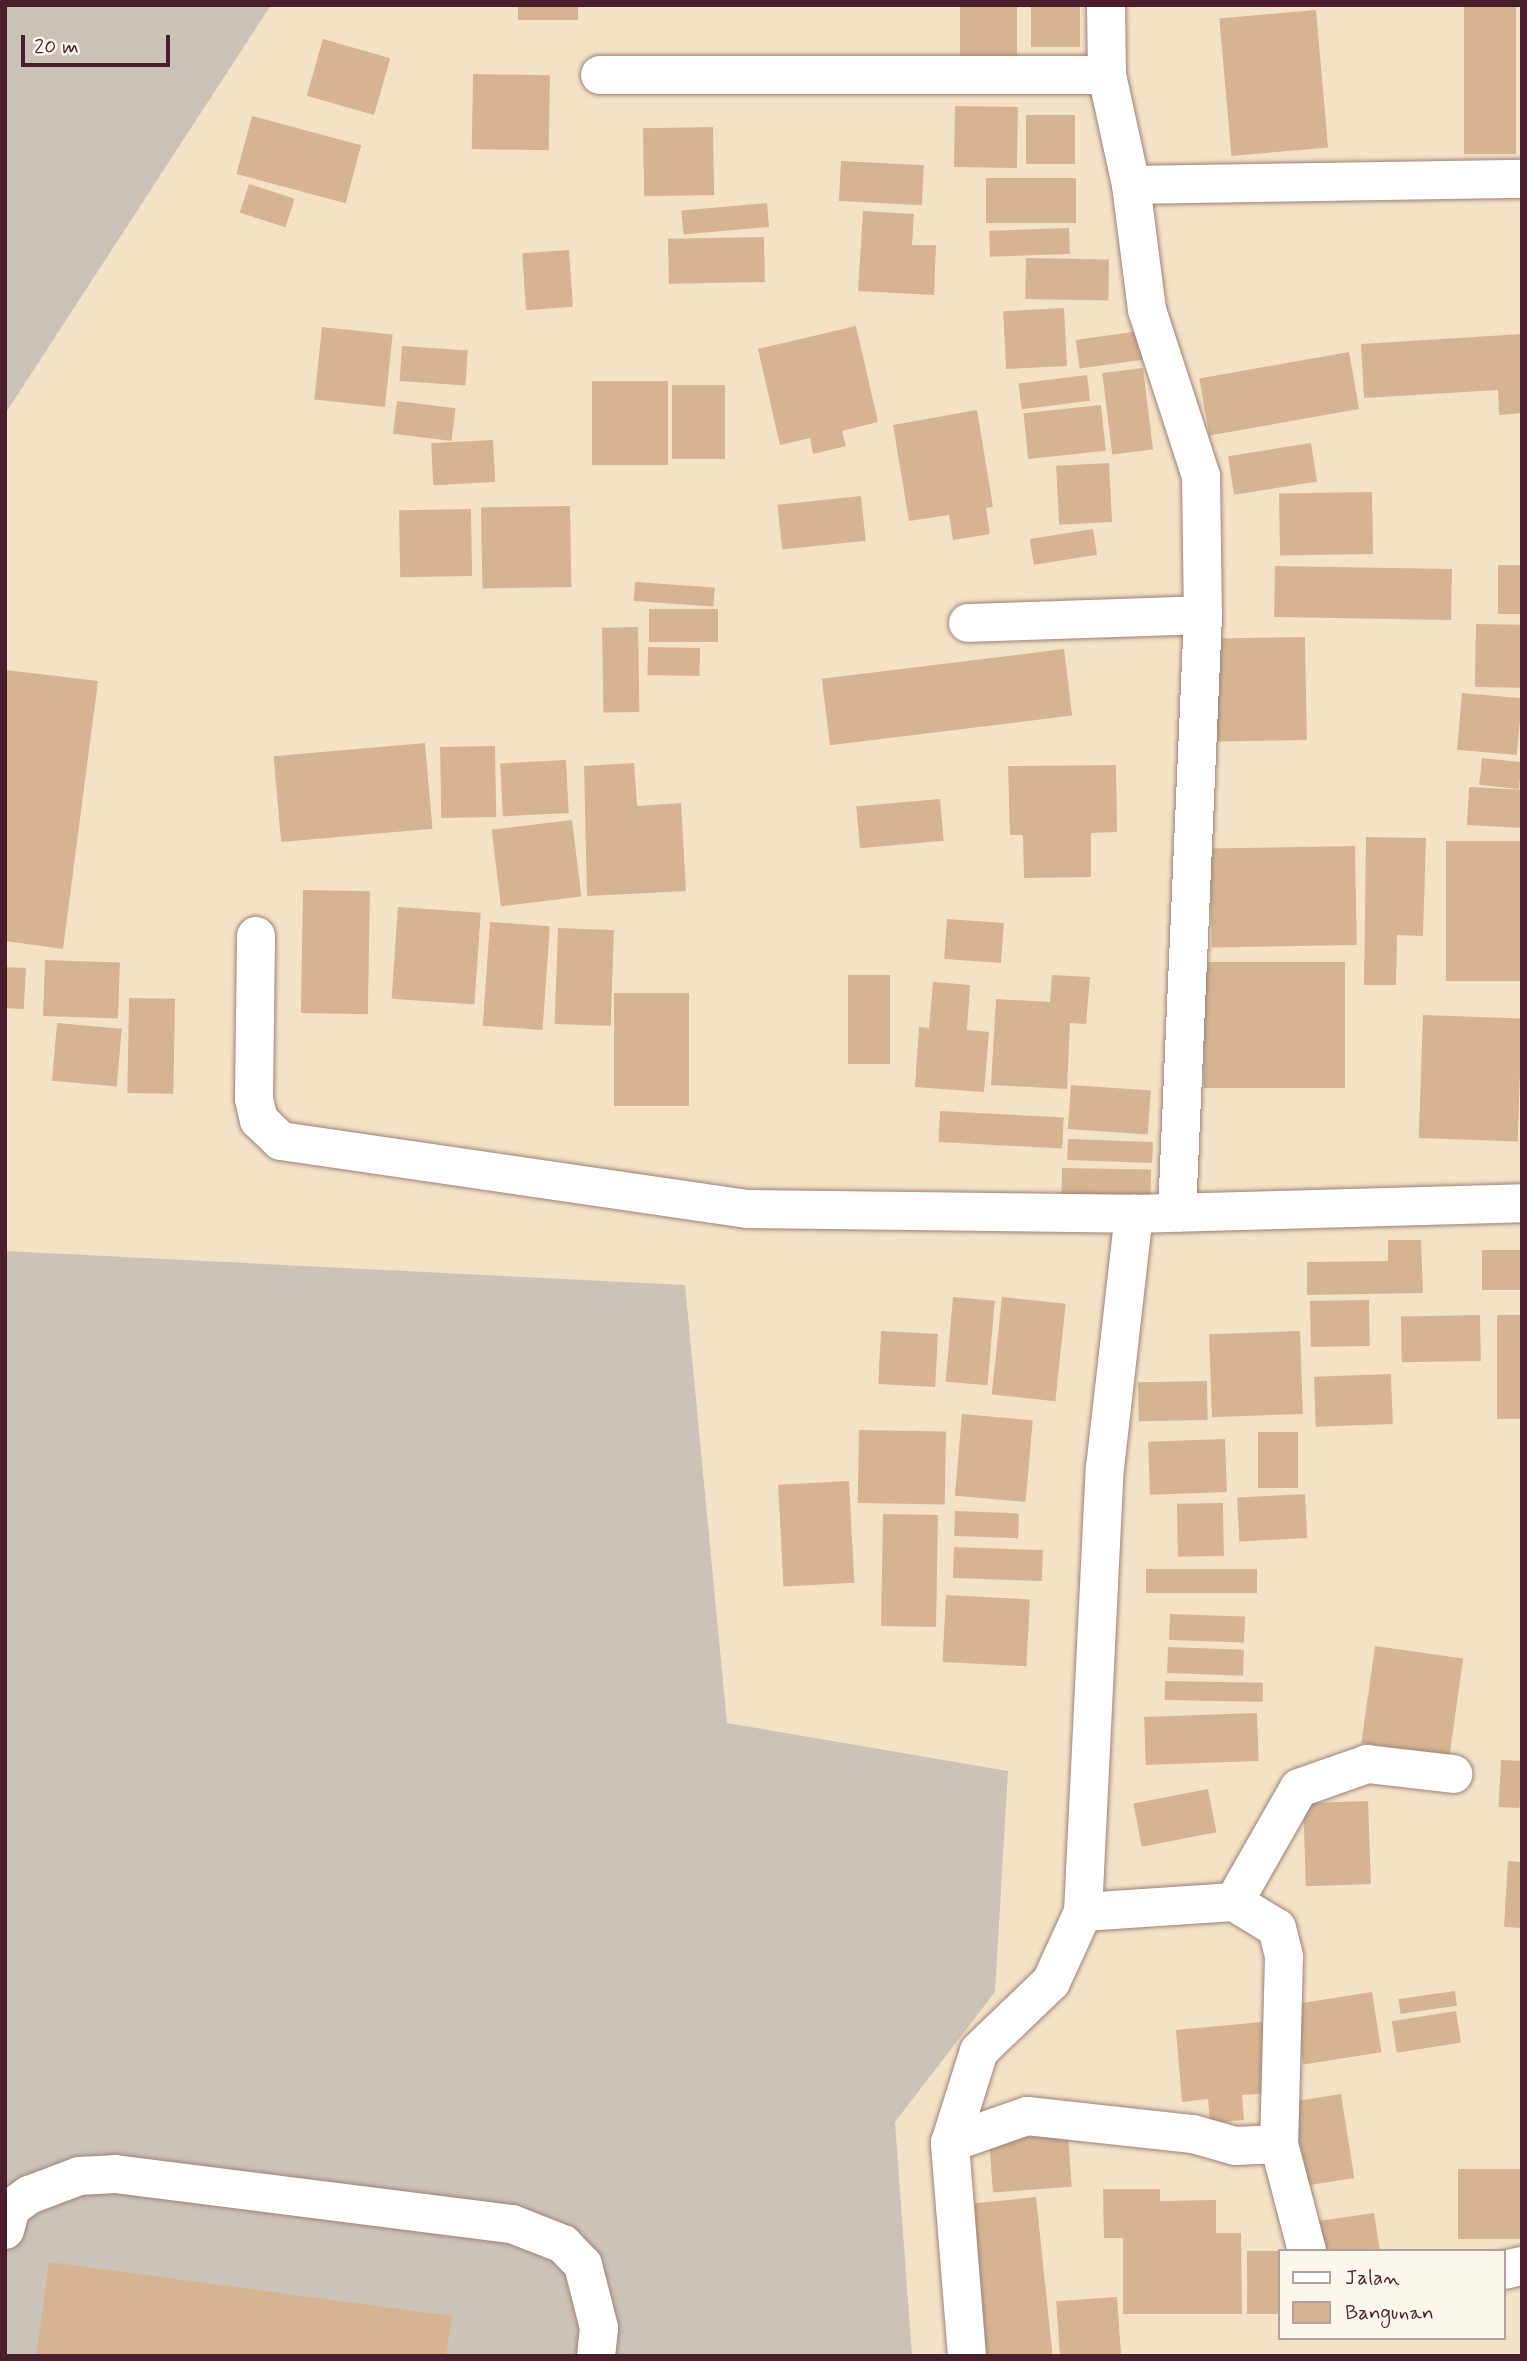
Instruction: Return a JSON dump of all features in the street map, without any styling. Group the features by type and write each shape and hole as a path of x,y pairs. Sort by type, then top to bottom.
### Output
{"street":[{"path":"1105,5 1107,75 1132,185 1147,310 1200,476 1203,615 1177,1212"},
{"path":"600,75 1107,75"},
{"path":"1132,185 1522,179"},
{"path":"968,623 1203,615"},
{"path":"256,936 254,1099 259,1120 281,1141 747,1209 1134,1214 1522,1203"},
{"path":"967,2356 950,2143 979,2052 1051,1982 1083,1912 1105,1468 1134,1214"},
{"path":"1234,1902 1299,1788 1367,1765 1453,1774"},
{"path":"1083,1912 1234,1902 1277,1928 1284,1957 1279,2144 1306,2249"},
{"path":"950,2143 1027,2116 1193,2134 1236,2146 1279,2144"},
{"path":"5,2230 12,2208 39,2190 115,2174 512,2224 563,2244 583,2265 599,2328 596,2356"}],"shaded area":[{"path":"5,5 271,5 5,414"},
{"path":"5,1251 685,1285 727,1723 1008,1771 995,1992 895,2122 912,2356 5,2356"}],"building":[{"path":"518,5 578,5 578,20 518,20"},
{"path":"960,5 1017,5 1017,64 960,64"},
{"path":"1031,5 1080,5 1080,47 1031,47"},
{"path":"1464,5 1516,5 1516,154 1464,154"},
{"path":"1316,10 1328,147 1231,156 1219,18"},
{"path":"323,39 390,58 374,115 307,96"},
{"path":"473,74 550,75 549,150 472,149"},
{"path":"955,106 1018,107 1017,168 954,167"},
{"path":"1026,115 1075,115 1075,164 1026,164"},
{"path":"252,116 361,145 346,203 236,174"},
{"path":"713,127 714,195 644,196 643,128"},
{"path":"841,161 924,165 922,205 839,201"},
{"path":"986,178 1076,178 1076,223 986,223"},
{"path":"249,184 295,199 285,227 240,213"},
{"path":"767,203 769,227 683,234 681,210"},
{"path":"863,211 914,214 912,245 936,245 934,295 858,291"},
{"path":"1069,228 1070,254 990,257 989,231"},
{"path":"764,237 765,282 669,284 668,239"},
{"path":"569,250 573,307 526,310 522,253"},
{"path":"1026,258 1109,259 1108,300 1025,299"},
{"path":"1064,308 1067,366 1006,369 1003,311"},
{"path":"856,326 878,422 842,431 846,446 813,454 810,438 780,445 758,349"},
{"path":"322,327 393,334 385,407 314,400"},
{"path":"1139,331 1143,360 1080,369 1076,340"},
{"path":"1522,334 1522,413 1499,415 1498,390 1364,398 1361,344"},
{"path":"402,346 468,351 465,386 400,381"},
{"path":"1349,352 1359,409 1209,436 1199,378"},
{"path":"1143,368 1153,449 1112,454 1102,373"},
{"path":"1087,375 1090,401 1022,409 1019,383"},
{"path":"592,381 668,381 668,465 592,465"},
{"path":"672,385 725,385 725,459 672,459"},
{"path":"397,401 456,408 452,441 393,434"},
{"path":"1101,405 1106,451 1028,459 1023,413"},
{"path":"977,410 993,507 986,508 990,534 953,540 949,515 909,521 893,425"},
{"path":"493,440 495,482 433,485 431,443"},
{"path":"1311,443 1317,482 1234,495 1228,456"},
{"path":"1109,463 1112,522 1059,525 1056,466"},
{"path":"1372,492 1373,554 1280,556 1279,494"},
{"path":"861,496 866,541 782,550 777,505"},
{"path":"570,506 571,587 482,589 481,508"},
{"path":"471,509 472,576 400,577 399,510"},
{"path":"1093,529 1097,555 1034,565 1030,539"},
{"path":"1498,565 1522,565 1522,614 1498,614"},
{"path":"1275,566 1452,569 1451,620 1274,617"},
{"path":"635,582 715,588 713,607 634,601"},
{"path":"649,609 718,609 718,642 649,642"},
{"path":"1476,624 1522,625 1521,688 1475,687"},
{"path":"638,627 639,712 603,713 602,628"},
{"path":"1305,637 1307,740 1216,742 1214,639"},
{"path":"648,647 700,648 700,676 648,675"},
{"path":"1064,649 1072,716 830,745 822,679"},
{"path":"6,670 98,681 63,949 5,941"},
{"path":"1462,693 1522,698 1517,755 1457,750"},
{"path":"425,743 432,829 281,842 274,756"},
{"path":"495,746 496,817 441,818 440,747"},
{"path":"1482,758 1522,762 1519,789 1479,785"},
{"path":"566,760 569,813 503,816 500,763"},
{"path":"634,763 637,806 681,803 686,891 587,896 584,766"},
{"path":"1116,765 1117,832 1091,833 1091,877 1024,878 1023,835 1010,835 1008,766"},
{"path":"1469,787 1522,790 1520,828 1467,825"},
{"path":"940,799 944,841 860,848 856,806"},
{"path":"572,820 581,896 501,906 492,830"},
{"path":"1366,837 1426,838 1423,936 1397,935 1396,985 1364,985"},
{"path":"1446,841 1522,841 1522,981 1446,981"},
{"path":"1355,846 1357,945 1212,948 1210,849"},
{"path":"303,890 370,891 368,1014 301,1013"},
{"path":"398,907 481,913 474,1005 392,999"},
{"path":"947,919 1004,923 1001,963 944,959"},
{"path":"490,922 550,926 543,1030 483,1026"},
{"path":"558,928 614,930 611,1026 555,1024"},
{"path":"45,960 120,963 118,1019 43,1016"},
{"path":"1204,962 1345,962 1345,1088 1204,1088"},
{"path":"5,967 26,968 24,1009 5,1008"},
{"path":"848,975 890,975 890,1064 848,1064"},
{"path":"1052,975 1090,977 1086,1024 1070,1023 1067,1089 991,1085 996,999 1050,1002"},
{"path":"933,982 970,985 967,1030 989,1032 984,1092 915,1087 919,1027 929,1028"},
{"path":"614,993 689,993 689,1106 614,1106"},
{"path":"129,998 175,999 173,1094 127,1093"},
{"path":"1423,1015 1522,1018 1518,1141 1419,1138"},
{"path":"57,1023 122,1029 117,1086 52,1081"},
{"path":"1071,1085 1151,1091 1148,1134 1068,1129"},
{"path":"940,1111 1064,1117 1062,1148 938,1142"},
{"path":"1068,1139 1153,1142 1152,1163 1067,1160"},
{"path":"1062,1168 1151,1170 1150,1201 1061,1199"},
{"path":"1388,1240 1421,1240 1423,1293 1307,1295 1307,1262 1388,1261"},
{"path":"1482,1250 1522,1250 1522,1290 1482,1290"},
{"path":"953,1297 995,1301 987,1385 946,1382"},
{"path":"1002,1297 1066,1304 1055,1401 992,1394"},
{"path":"1369,1300 1370,1346 1311,1347 1310,1301"},
{"path":"1480,1315 1481,1361 1402,1362 1401,1316"},
{"path":"1497,1315 1522,1315 1522,1419 1497,1419"},
{"path":"881,1331 938,1334 935,1387 878,1384"},
{"path":"1300,1331 1303,1414 1212,1417 1209,1334"},
{"path":"1391,1374 1393,1424 1316,1427 1314,1377"},
{"path":"1207,1381 1208,1420 1139,1421 1138,1382"},
{"path":"962,1414 1033,1420 1026,1502 955,1496"},
{"path":"859,1430 946,1432 945,1505 858,1503"},
{"path":"1258,1432 1298,1432 1298,1488 1258,1488"},
{"path":"1225,1439 1227,1492 1150,1495 1148,1442"},
{"path":"849,1481 854,1583 783,1587 778,1485"},
{"path":"1305,1494 1307,1538 1239,1541 1237,1498"},
{"path":"1223,1503 1224,1556 1178,1557 1177,1504"},
{"path":"955,1511 1019,1513 1018,1538 954,1536"},
{"path":"883,1514 938,1515 936,1627 881,1626"},
{"path":"954,1547 1043,1550 1042,1581 953,1578"},
{"path":"1146,1569 1257,1569 1257,1593 1146,1593"},
{"path":"946,1595 1030,1599 1026,1666 942,1662"},
{"path":"1170,1614 1245,1617 1244,1643 1169,1640"},
{"path":"1375,1646 1463,1658 1449,1755 1361,1743"},
{"path":"1168,1647 1244,1650 1243,1676 1167,1673"},
{"path":"1165,1681 1263,1683 1263,1702 1165,1700"},
{"path":"1257,1713 1259,1761 1146,1765 1144,1717"},
{"path":"1501,1760 1522,1761 1520,1808 1499,1807"},
{"path":"1208,1789 1216,1832 1142,1847 1133,1804"},
{"path":"1368,1801 1371,1884 1306,1886 1303,1803"},
{"path":"1508,1861 1522,1862 1522,1928 1504,1927"},
{"path":"1455,1991 1457,2006 1401,2014 1399,1999"},
{"path":"1372,1992 1382,2052 1304,2065 1294,2004"},
{"path":"1456,2011 1461,2043 1397,2053 1392,2021"},
{"path":"1262,2022 1269,2093 1242,2095 1244,2120 1210,2123 1208,2099 1182,2102 1176,2030"},
{"path":"1341,2094 1354,2178 1305,2186 1292,2102"},
{"path":"1068,2134 1072,2187 993,2192 989,2140"},
{"path":"1458,2169 1522,2169 1522,2239 1458,2239"},
{"path":"1103,2189 1160,2189 1160,2201 1216,2200 1216,2233 1241,2233 1242,2314 1123,2314 1123,2238 1104,2238"},
{"path":"1036,2197 1053,2356 984,2356 968,2204"},
{"path":"1374,2213 1380,2249 1323,2249 1318,2221"},
{"path":"1247,2251 1278,2251 1278,2314 1247,2314"},
{"path":"49,2262 452,2316 446,2356 36,2356"},
{"path":"1117,2297 1121,2355 1060,2356 1056,2301"}]}
